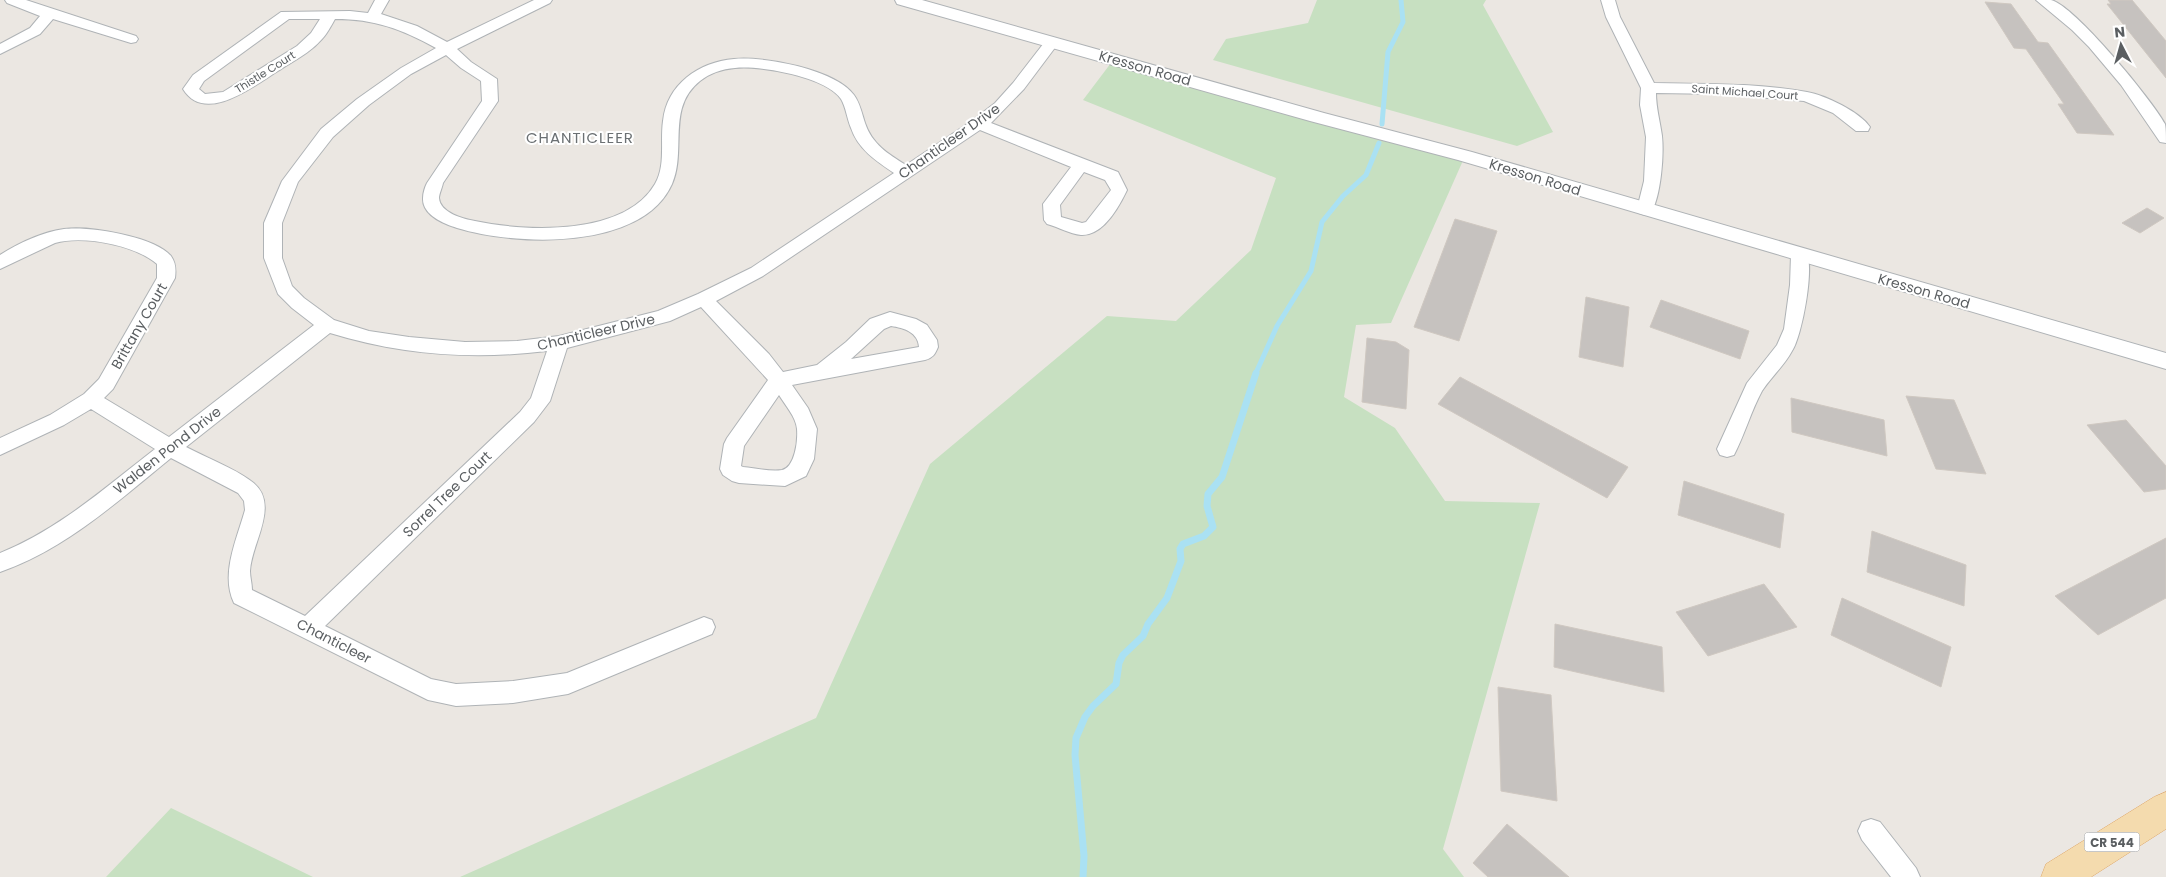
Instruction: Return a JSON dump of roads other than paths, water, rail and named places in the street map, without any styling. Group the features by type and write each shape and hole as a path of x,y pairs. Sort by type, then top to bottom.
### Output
{"main road":[{"name":"CR 544","path":"2059,877 2166,809"}],"street":[{"path":"12,0 131,39"},
{"path":"370,0 377,0"},
{"path":"372,18 382,0"},
{"name":"Chanticleer Drive","path":"545,0 447,48 406,71 363,102 327,133 290,181 273,223 273,258 284,289 327,326 369,338 409,344 446,347 517,348 559,343 663,316 704,299 757,272 979,124 1014,94 1052,42"},
{"name":"Kresson Road","path":"903,0 1317,118 1466,156 2166,361"},
{"path":"1608,0 1613,17 1649,88 1648,105 1654,138 1652,181 1645,209"},
{"path":"2043,0 2096,45 2152,116 2166,138"},
{"path":"0,50 40,28 47,21 47,16 42,11"},
{"name":"Thistle Court","path":"286,15 330,15 317,36 302,49 227,96 202,99 194,94 191,89 198,78 286,15"},
{"path":"330,15 372,18 412,29 447,48 466,64 489,79 490,101 476,125 435,183 431,198 437,211 454,221 492,230 550,234 580,231 609,224 640,212 655,200 664,183 670,160 669,122 673,104 681,91 694,79 709,70 723,65 769,64 800,72 829,83 847,96 862,136 869,147 905,172"},
{"name":"Saint Michael Court","path":"1649,88 1721,89 1807,97 1839,110 1862,127"},
{"path":"979,124 1081,165"},
{"name":"Brittany Court","path":"0,263 22,250 62,235 70,234 105,238 150,249 163,258 167,266 166,278 106,384 91,399 56,420 0,447"},
{"path":"1727,449 1754,388 1785,348 1793,329 1799,285 1800,255"},
{"path":"704,299 762,359 779,380 801,413 807,429 804,459 799,470 785,478 739,475 730,469 734,444 779,380 925,353 929,348 928,339 915,325 901,320 890,319 877,324 853,347 823,371"},
{"name":"Walden Pond Drive","path":"0,563 22,554 68,527 327,326"},
{"name":"Sorrel Tree Court","path":"308,628 527,417 540,401 559,343"},
{"name":"Chanticleer","path":"91,399 170,448 245,488 254,499 255,510 239,571 242,596 428,689 456,694 513,692 568,683 704,627"},
{"path":"1871,831 1907,877"}],"waterway":[{"path":"1382,124 1388,52 1403,22 1401,0"},
{"path":"1255,375 1277,326 1311,271 1322,222 1343,196 1366,175 1379,143"},
{"path":"1083,877 1084,856 1075,755 1076,738 1085,717 1093,706 1116,684 1119,663 1123,655 1143,636 1148,624 1167,598 1181,561 1180,549 1183,544 1204,536 1213,527 1207,506 1208,494 1222,477 1256,373"}],"district":[{"name":"CHANTICLEER","path":"580,137"}]}
